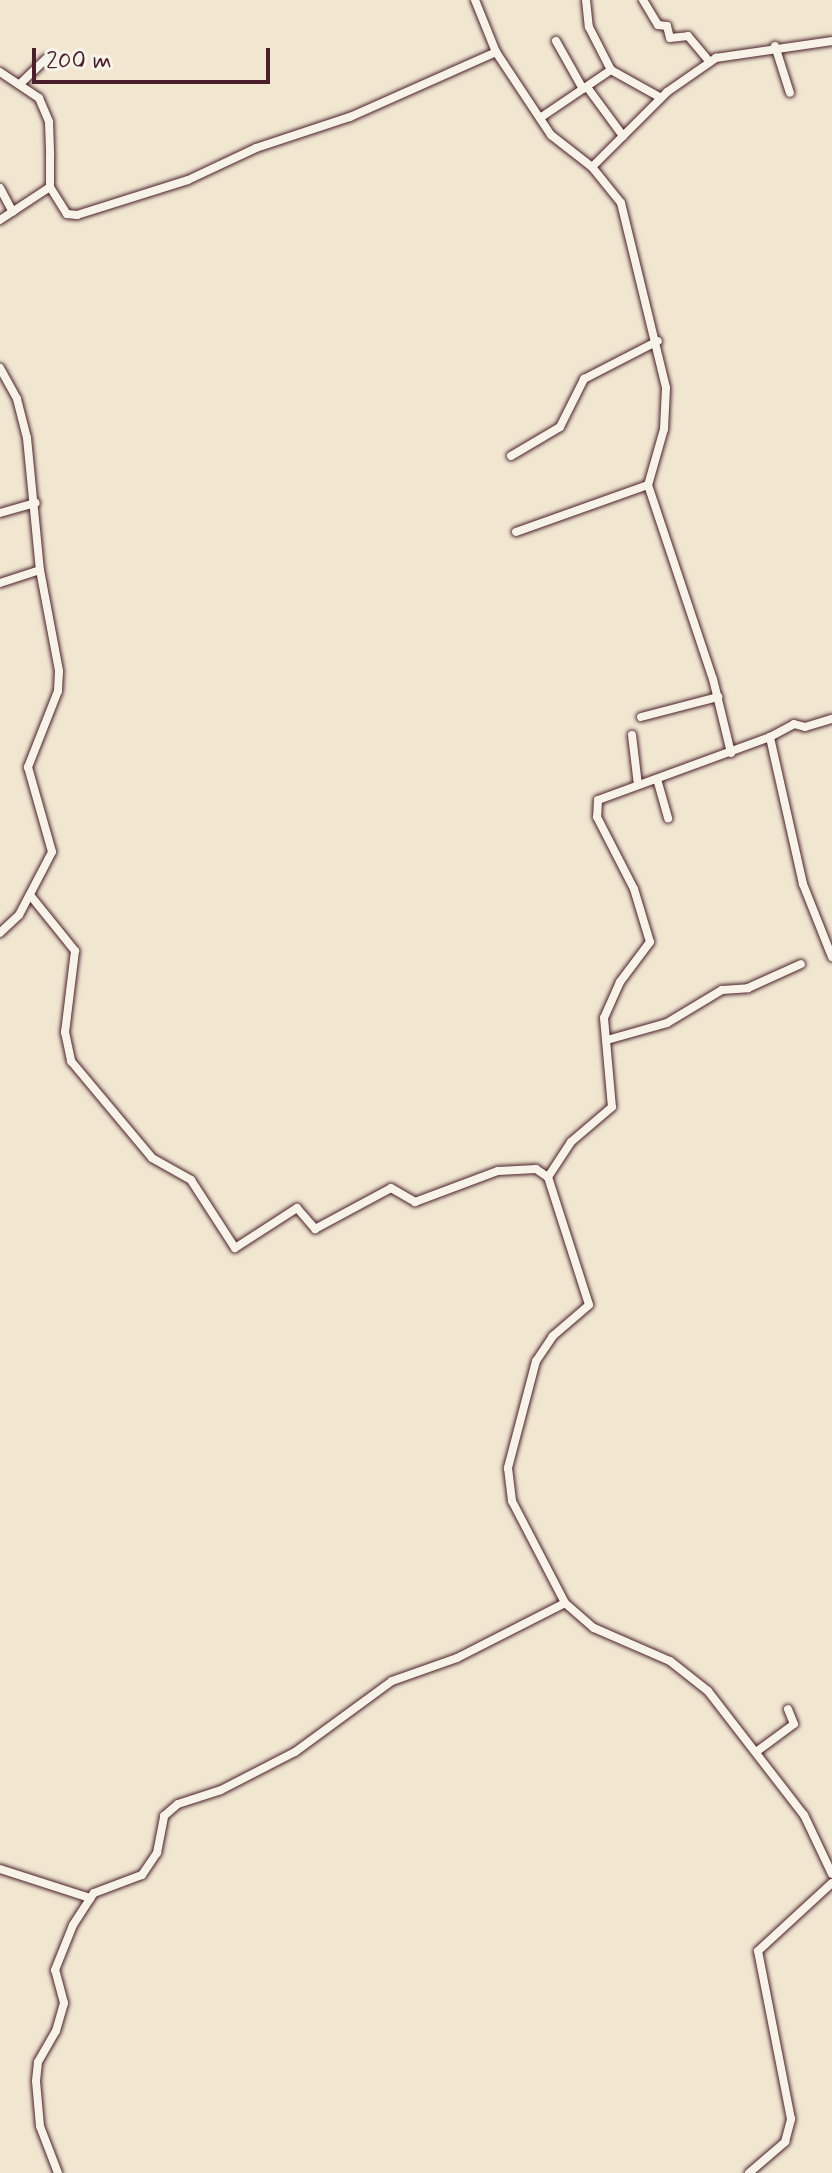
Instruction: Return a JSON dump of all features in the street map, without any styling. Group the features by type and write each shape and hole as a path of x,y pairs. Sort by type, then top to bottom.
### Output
{"street":[{"path":"475,0 496,52 551,135 592,167 621,203 658,341 667,409 648,485 718,697 731,753"},
{"path":"586,0 589,27 611,70 661,98"},
{"path":"643,0 658,25 667,25 670,38 688,36 710,62"},
{"path":"556,41 585,88 623,136"},
{"path":"592,167 661,98 710,62 775,46 832,41"},
{"path":"775,46 790,93"},
{"path":"0,72 21,83 46,110 50,187 67,214 77,215 188,180 256,148 350,117 496,52"},
{"path":"21,83 46,59"},
{"path":"540,118 611,70"},
{"path":"0,220 50,187"},
{"path":"0,188 13,212"},
{"path":"511,456 560,427 584,379 658,341"},
{"path":"0,368 17,399 27,438 36,503 40,570 59,671 58,691 28,767 52,852 30,895 0,933"},
{"path":"516,532 648,485"},
{"path":"0,513 36,503"},
{"path":"0,583 40,570"},
{"path":"641,717 718,697"},
{"path":"548,1177 571,1142 612,1107 604,1018 610,1001 648,947 651,932 596,806 607,793 731,753 794,724 805,727 832,719"},
{"path":"632,735 638,785"},
{"path":"770,737 803,884 832,957"},
{"path":"657,779 668,818"},
{"path":"30,895 75,951 65,1032 71,1061 152,1158 191,1180 235,1248 297,1208 315,1229 391,1188 415,1202 498,1171 536,1169 548,1177 589,1305 553,1336 536,1361 508,1468 509,1488 565,1603 594,1628 670,1661 694,1678 804,1815 832,1874"},
{"path":"607,1040 667,1023 722,990 748,988 801,964"},
{"path":"58,2173 40,2126 36,2081 38,2062 56,2031 64,2003 55,1970 90,1898 101,1887 142,1875 157,1853 164,1816 178,1804 221,1790 295,1752 392,1681 457,1658 565,1603"},
{"path":"756,1752 794,1724 788,1709"},
{"path":"0,1869 90,1898"},
{"path":"749,2173 785,2142 791,2119 758,1951 832,1883"}]}
